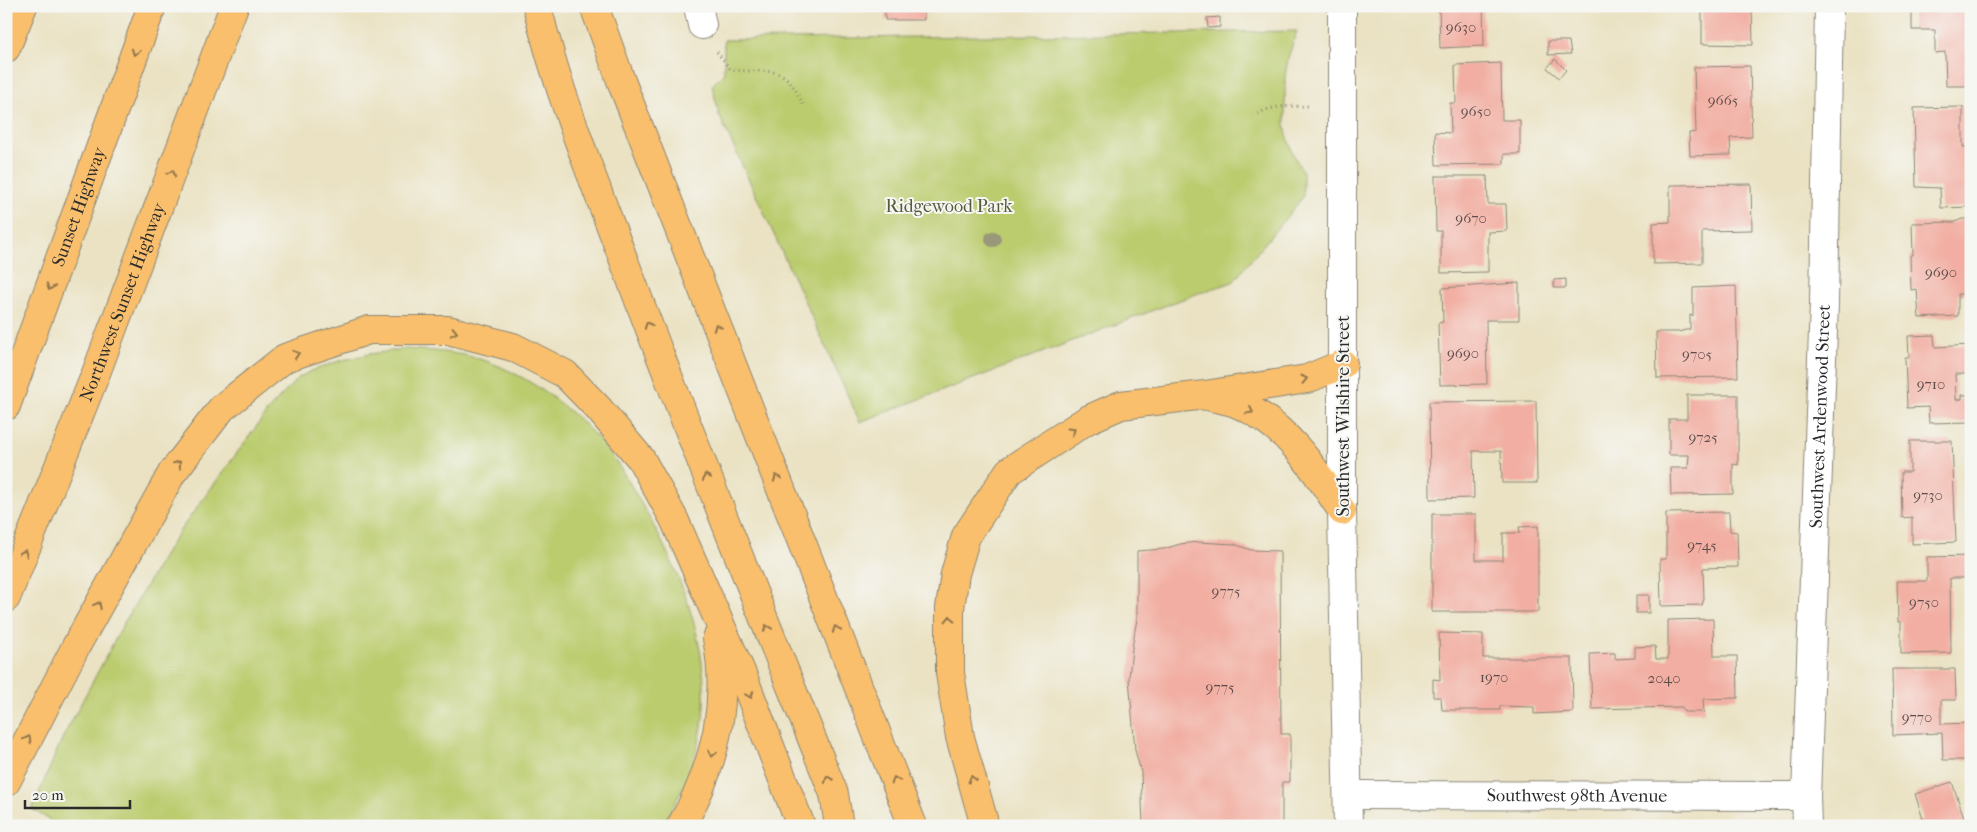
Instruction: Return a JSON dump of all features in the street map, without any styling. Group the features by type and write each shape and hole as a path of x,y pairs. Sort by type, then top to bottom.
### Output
{"highway":[{"path":"6,48 24,6"},
{"name":"Sunset Highway","path":"6,406 152,6"},
{"name":"Northwest Sunset Highway","path":"6,598 96,373 234,6"},
{"path":"537,6 550,59 580,144 690,437 834,794 839,826"},
{"path":"594,6 623,86 913,826"},
{"path":"6,782 75,648 172,472 222,408 285,358 369,330 448,330 513,347 565,374 598,408 641,459 674,519 742,674 801,826"},
{"path":"985,826 960,738 950,673 950,608 955,574 966,536 1009,471 1087,420 1122,405 1204,395 1307,379 1343,364"},
{"path":"1204,395 1238,404 1268,420 1318,472 1342,511"},
{"path":"681,826 696,800 709,767 721,709 721,662 710,602"}],"street":[{"name":"Southwest Wilshire Street","path":"1342,6 1342,511 1348,826"},
{"name":"Southwest Ardenwood Street","path":"1807,826 1806,796 1824,304 1830,6"},
{"name":"Southwest 98th Avenue","path":"1348,795 1806,796"}],"path":[{"path":"700,16 721,59 732,70 773,71 783,74 796,89 804,107"},
{"path":"1258,114 1266,109 1278,107 1343,105"}],"green space":[{"name":"Ridgewood Park","path":"1297,31 1288,58 1285,77 1285,127 1292,152 1303,172 1303,197 1233,282 1196,294 860,422 719,115 712,85 724,73 724,40"},
{"path":"407,349 454,353 477,358 512,372 548,394 581,421 606,448 625,475 654,526 687,600 695,626 704,679 703,722 696,753 685,784 661,826 59,826 32,809 63,737 125,621 176,536 270,408 298,378 311,371 339,361 369,354"}],"building":[{"path":"786,6 826,6 826,10 786,10"},
{"path":"885,6 924,6 924,20 885,20"},
{"path":"1439,6 1483,6 1484,46 1440,48"},
{"path":"1702,6 1752,6 1753,45 1702,44"},
{"path":"1912,6 1971,6 1971,86 1946,86 1945,52 1935,53 1935,30 1912,30"},
{"path":"1220,17 1220,27 1208,28 1207,18"},
{"path":"1548,41 1569,41 1571,54 1548,55"},
{"path":"1555,59 1566,70 1559,78 1547,68"},
{"path":"1501,63 1502,120 1520,120 1520,154 1504,154 1504,164 1436,165 1435,132 1451,133 1450,103 1456,103 1455,65"},
{"path":"1750,66 1752,137 1730,138 1731,155 1690,156 1689,133 1696,132 1694,67"},
{"path":"1963,107 1963,147 1971,147 1971,207 1941,208 1940,188 1916,187 1914,108"},
{"path":"1435,176 1487,176 1488,204 1506,204 1507,231 1488,232 1488,272 1441,273 1441,231 1436,231"},
{"path":"1751,184 1752,230 1702,231 1702,263 1653,264 1653,223 1670,222 1670,185"},
{"path":"1962,219 1971,219 1971,294 1958,294 1958,316 1919,318 1917,289 1911,290 1910,255 1913,255 1912,223 1955,222"},
{"path":"1566,279 1566,288 1554,288 1554,280"},
{"path":"1519,283 1519,320 1486,320 1487,384 1440,385 1438,323 1443,322 1442,288"},
{"path":"1736,286 1738,377 1657,378 1656,332 1678,332 1690,329 1690,315 1693,316 1693,288"},
{"path":"1934,335 1935,347 1971,345 1971,374 1955,374 1956,400 1962,399 1962,395 1971,395 1971,422 1929,423 1928,407 1907,408 1905,357 1909,357 1908,336"},
{"path":"1687,395 1738,395 1738,465 1733,464 1733,494 1671,495 1670,468 1688,468 1689,455 1669,455 1669,419 1687,419"},
{"path":"1536,401 1537,483 1502,483 1501,451 1473,451 1474,498 1430,499 1429,402"},
{"path":"1910,441 1952,441 1956,542 1912,544 1912,517 1902,518 1901,472 1910,472"},
{"path":"1729,512 1730,531 1737,532 1738,567 1703,568 1704,599 1702,605 1661,606 1660,559 1666,559 1666,513"},
{"path":"1432,514 1476,514 1476,560 1503,560 1503,533 1520,533 1519,527 1538,526 1538,612 1432,612"},
{"path":"1198,542 1234,544 1251,550 1280,551 1281,734 1290,734 1290,782 1282,782 1282,826 1143,826 1141,772 1135,750 1129,678 1137,619 1137,551 1164,549 1180,544"},
{"path":"1971,556 1971,578 1950,578 1951,653 1901,654 1901,622 1898,622 1897,581 1927,581 1927,557"},
{"path":"1636,595 1649,595 1649,613 1636,613"},
{"path":"1713,619 1714,656 1737,656 1738,698 1703,699 1704,712 1684,712 1682,707 1592,709 1590,654 1615,653 1615,659 1635,658 1635,647 1655,646 1656,659 1668,659 1668,620"},
{"path":"1439,633 1483,634 1483,658 1572,658 1573,712 1534,714 1534,707 1500,706 1500,710 1442,710 1441,697 1433,697 1433,679 1440,680"},
{"path":"1892,669 1955,669 1956,700 1941,700 1941,724 1971,723 1971,760 1943,760 1942,733 1893,735"},
{"path":"1952,782 1967,826 1916,826 1923,819 1915,794"}]}
